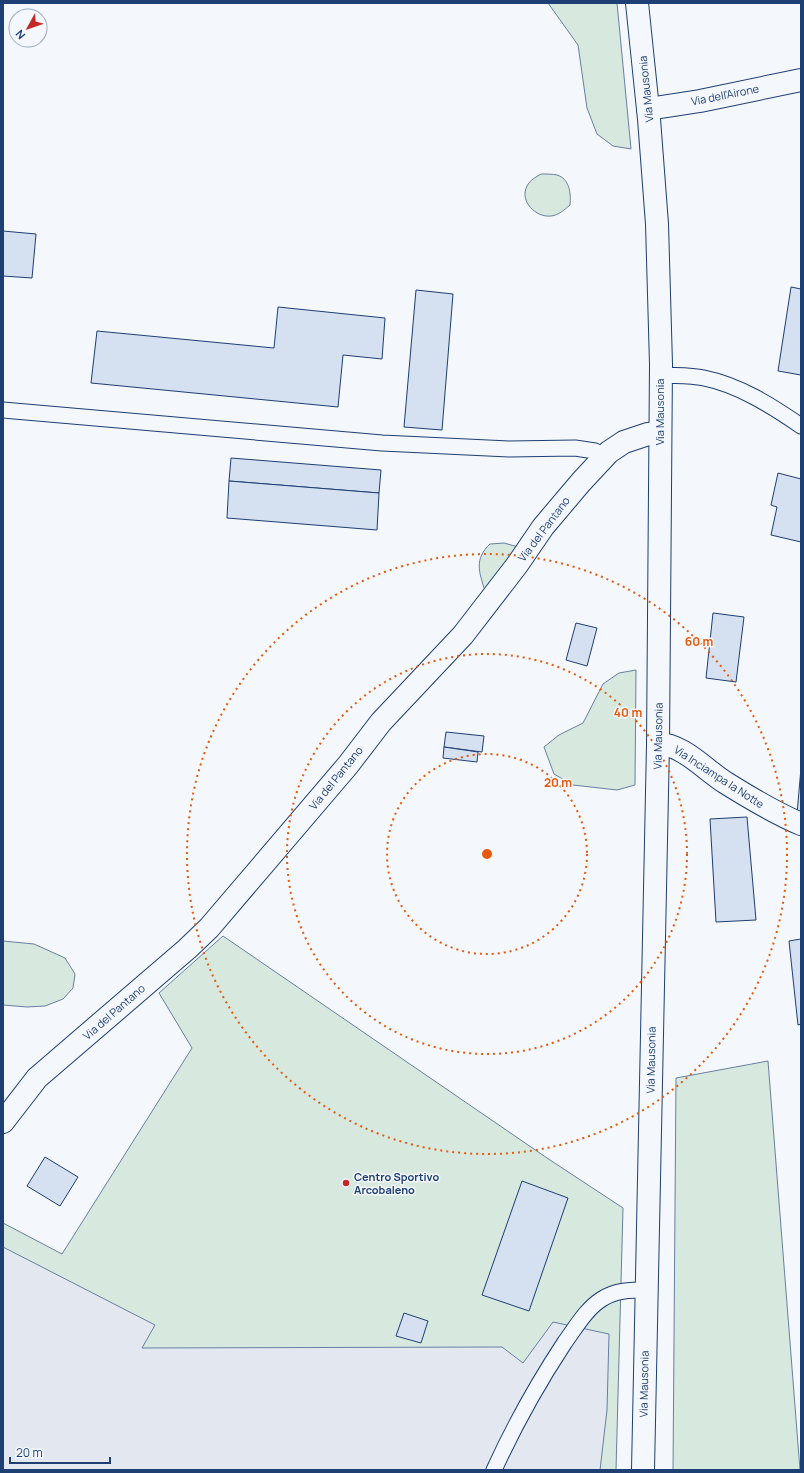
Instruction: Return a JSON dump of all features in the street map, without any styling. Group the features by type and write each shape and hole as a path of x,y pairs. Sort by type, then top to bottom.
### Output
{"main road":[{"name":"Via Mausonia","path":"637,3 648,109 657,224 660,375 658,744 643,1470"},
{"name":"Via dell'Airone","path":"648,109 700,101 801,80"},
{"name":"Via del Pantano","path":"3,1122 37,1078 187,949 209,928 348,765 381,722 463,635 517,565 543,527 580,482 605,456 624,442 648,434 660,433"},
{"name":"Via Inciampa la Notte","path":"658,744 668,745 680,750 727,784 767,808 801,824"}],"lane":[{"path":"660,375 704,378 723,383 772,408 801,426"},
{"path":"3,410 382,443 509,450 575,448 595,451 605,456"},
{"path":"494,1470 507,1441 537,1387 556,1356 584,1316 596,1303 611,1294 628,1290 646,1290"}],"shaded area":[{"path":"548,3 617,3 631,149 613,146 597,134 587,108 578,45"},
{"path":"541,174 561,177 565,180 569,187 570,205 556,215 545,216 540,214 527,203 525,192 527,186 531,180"},
{"path":"504,543 522,548 485,591 479,566 480,560 490,544"},
{"path":"636,670 635,785 617,790 573,785 554,774 544,747 559,735 583,723 603,684 619,673"},
{"name":"Centro Sportivo Arcobaleno","path":"223,936 547,1158 623,1208 616,1470 3,1470 3,1223 62,1254 192,1048 159,993"},
{"path":"3,941 34,944 65,958 75,974 73,988 63,999 45,1006 27,1007 3,1005"},
{"path":"768,1061 800,1470 673,1470 676,1078"},
{"path":"3,1247 155,1325 142,1348 502,1347 523,1363 553,1322 609,1334 607,1410 600,1470 3,1470"}],"building":[{"path":"3,231 36,234 32,278 3,276"},
{"path":"791,287 801,289 801,375 778,371"},
{"path":"416,290 453,294 442,430 404,427"},
{"path":"278,307 385,318 382,359 343,355 338,407 91,383 97,331 274,348"},
{"path":"231,458 381,470 379,493 229,481"},
{"path":"778,473 801,479 801,542 771,535 777,507 771,505"},
{"path":"229,481 379,493 377,530 227,518"},
{"path":"713,613 744,617 736,682 706,678"},
{"path":"576,623 597,628 587,666 566,660"},
{"path":"446,732 484,736 482,752 444,747"},
{"path":"444,747 478,752 477,762 443,758"},
{"path":"801,768 801,814 797,814"},
{"path":"747,817 756,920 716,922 710,819"},
{"path":"801,939 801,1024 798,1025 789,941"},
{"path":"45,1157 78,1177 60,1206 27,1186"},
{"path":"522,1181 568,1198 529,1311 482,1295"},
{"path":"404,1313 428,1321 421,1343 396,1336"}],"place":[{"name":"Centro Sportivo Arcobaleno","path":"346,1183"}]}
